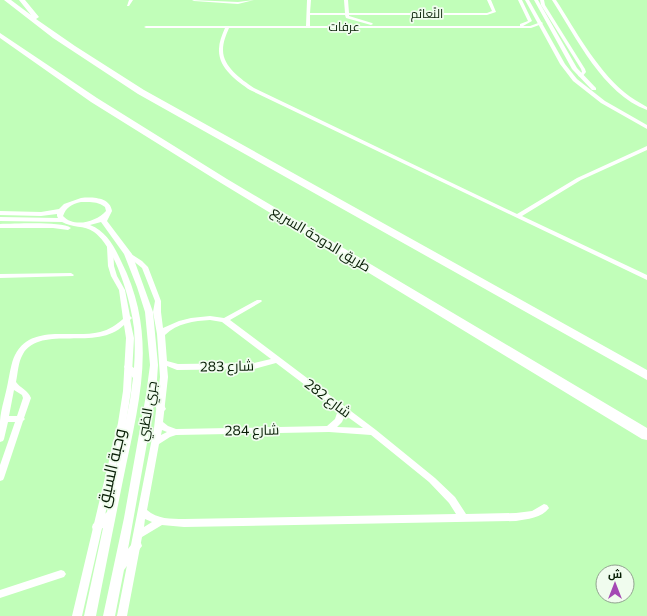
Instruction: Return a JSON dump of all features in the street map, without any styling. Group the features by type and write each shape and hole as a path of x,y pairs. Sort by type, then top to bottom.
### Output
{"highway":[{"path":"7,0 81,54 141,92 647,376"},
{"path":"22,0 35,16 38,24"},
{"name":"طريق الدوحة السريع","path":"0,35 94,100 224,181 647,435"}],"street":[{"path":"128,5 131,0"},
{"path":"194,0 238,3 252,0"},
{"path":"308,27 309,0"},
{"path":"346,0 346,16 348,18 379,27"},
{"name":"النًعائم","path":"347,14 487,14 494,12 489,0"},
{"path":"515,27 530,21 520,0"},
{"path":"527,0 544,27 566,69 581,85 608,106 647,127"},
{"path":"536,0 580,76 594,90 610,101 647,122"},
{"path":"542,0 583,69 584,72 580,76"},
{"path":"554,0 588,53 605,75 622,93 647,109"},
{"path":"309,14 347,14"},
{"name":"عرفات","path":"146,27 544,27"},
{"path":"227,27 221,47 222,57 234,74 252,89 647,278"},
{"path":"531,27 544,27 550,29 558,40"},
{"path":"518,216 579,179 647,148"},
{"name":"جري الظبي","path":"61,211 66,206 75,202 95,200 103,202 108,206 109,211 104,221 128,254 149,312 154,358 151,395 129,518 117,570 109,616"},
{"path":"0,213 41,214 61,211 60,216 63,220"},
{"path":"0,219 63,220 70,223 84,224 96,221 106,216"},
{"name":"جري الظبي","path":"84,224 97,231 110,248 120,266 128,287 139,339 138,378 128,438 90,616"},
{"path":"0,226 53,226 68,228"},
{"name":"وجبة السيق","path":"77,616 122,423 128,391 130,342 128,318 122,290 112,270 110,248"},
{"path":"122,616 137,546 159,423 164,377 161,334 158,320 158,301 145,267 128,254"},
{"path":"0,276 71,275"},
{"path":"161,334 166,328 175,324 213,318 225,320 259,301"},
{"path":"0,439 20,353 25,347 40,338 50,336 102,335 118,328 128,318"},
{"path":"158,320 175,324"},
{"name":"شارع 282","path":"225,320 372,432 439,486 452,500 463,517"},
{"name":"شارع 283","path":"163,362 177,367 254,366 277,360"},
{"path":"128,367 138,378"},
{"path":"164,377 177,367"},
{"path":"0,478 27,398 24,393 16,388 13,383"},
{"path":"151,395 160,405 161,409"},
{"path":"329,429 340,420 342,409"},
{"path":"4,419 21,419"},
{"name":"شارع 284","path":"159,423 164,428 176,432 329,429 372,432"},
{"name":"شارع 284","path":"155,444 163,438 176,432"},
{"path":"143,512 150,519 160,522 522,517 534,514 544,508"},
{"path":"97,526 112,513"},
{"path":"138,535 160,522"},
{"path":"117,570 137,546"},
{"path":"0,594 61,574"}]}
